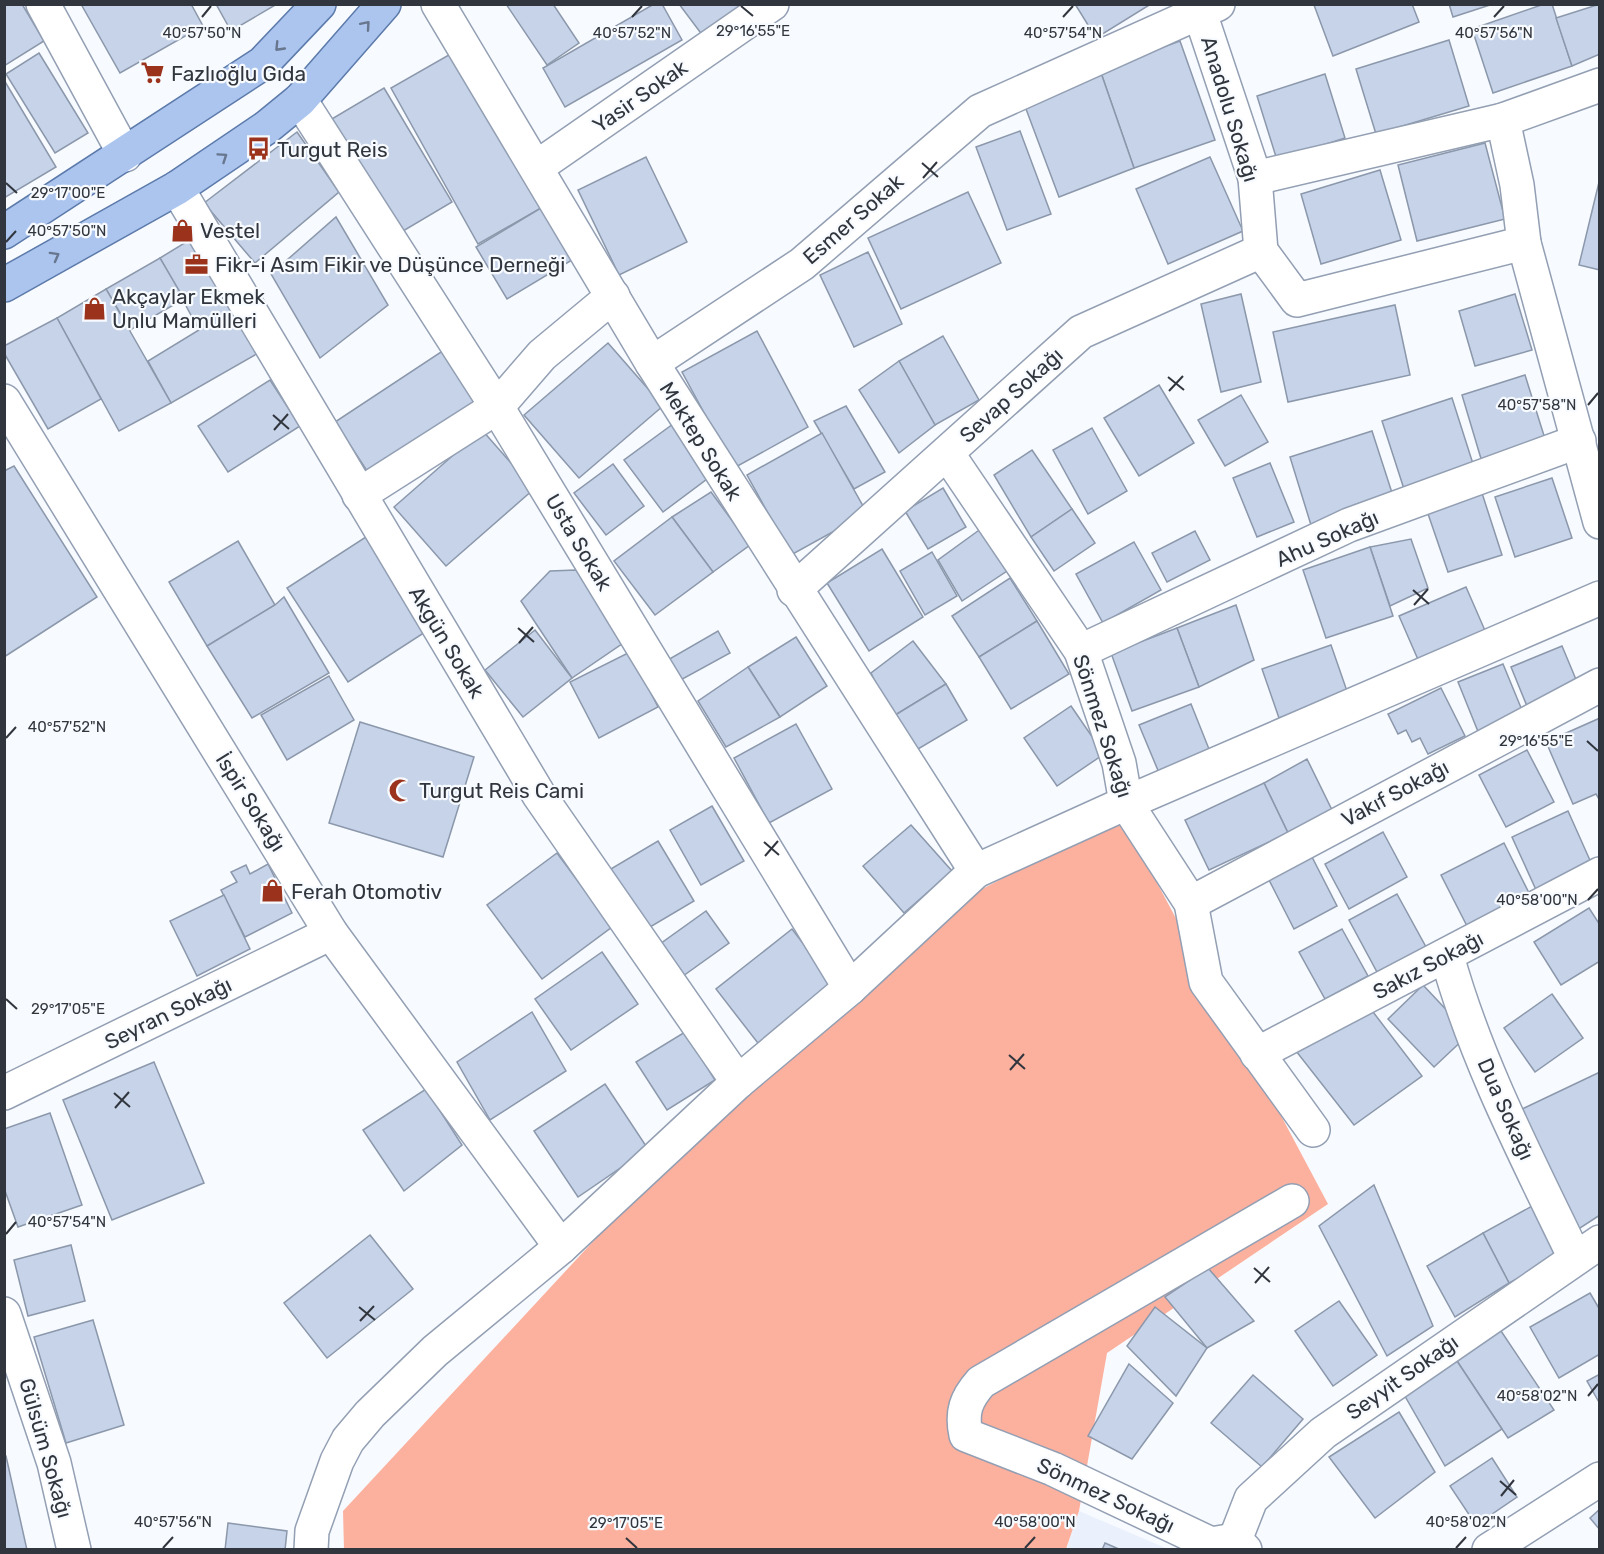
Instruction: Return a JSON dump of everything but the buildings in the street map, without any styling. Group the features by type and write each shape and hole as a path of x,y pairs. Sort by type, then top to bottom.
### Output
{"main road":[{"path":"4,285 177,188 267,127 300,100 384,4"},
{"path":"4,232 126,155 263,63 309,9"}],"street":[{"path":"44,4 126,155"},
{"name":"Mektep Sokak","path":"438,4 652,363 794,590 976,871"},
{"name":"Yasir Sokak","path":"537,167 772,4"},
{"name":"Anadolu Sokağı","path":"1205,7 1255,178 1260,251"},
{"name":"Esmer Sokak","path":"652,363 802,264 980,111 1205,7"},
{"path":"1255,178 1503,120 1599,85"},
{"name":"Usta Sokak","path":"300,100 497,407 850,988"},
{"path":"1503,120 1517,185 1524,243 1599,522"},
{"name":"Akgün Sokak","path":"177,188 539,795 738,1082"},
{"path":"1260,251 1297,300 1524,243"},
{"name":"Sevap Sokağı","path":"794,590 1081,332 1260,251"},
{"path":"359,495 497,407 542,355 613,296"},
{"name":"İspir Sokağı","path":"4,401 331,933 561,1247"},
{"name":"Ahu Sokağı","path":"1081,651 1349,525 1579,441"},
{"name":"Sönmez Sokağı","path":"948,453 1081,651 1119,763 1126,803 1191,903 1206,982 1313,1130"},
{"path":"311,1550 312,1531 337,1461 348,1440 435,1351 561,1247 738,1082 850,988 976,871 1126,803 1599,598"},
{"name":"Vakıf Sokağı","path":"1191,903 1599,685"},
{"name":"Sakız Sokağı","path":"1257,1054 1599,874"},
{"name":"Seyran Sokağı","path":"4,1093 331,933"},
{"name":"Dua Sokağı","path":"1447,956 1457,992 1506,1114 1587,1250"},
{"name":"Sönmez Sokağı","path":"1240,1545 1211,1544 1053,1469 966,1435 963,1412 966,1401 981,1382 1292,1201"},
{"name":"Seyyit Sokağı","path":"1240,1545 1251,1499 1323,1432 1587,1250"},
{"name":"Gülsüm Sokağı","path":"4,1314 54,1463 75,1550"},
{"path":"1490,1550 1599,1479"}],"shaded area":[{"path":"1122,817 1328,1204 1107,1353 1079,1511 1066,1549 344,1549 343,1511 625,1207 955,903"},
{"path":"1079,1511 1168,1549 1066,1550"}],"place":[{"name":"Fazlıoğlu Gıda","path":"153,73"},
{"name":"Turgut Reis","path":"259,149"},
{"name":"Vestel","path":"182,230"},
{"name":"Fikr-i Asım Fikir ve Düşünce Derneği","path":"197,264"},
{"name":"Akçaylar Ekmek Unlu Mamülleri","path":"94,308"},
{"name":"Turgut Reis Cami","path":"401,790"},
{"name":"Ferah Otomotiv","path":"273,891"}]}
